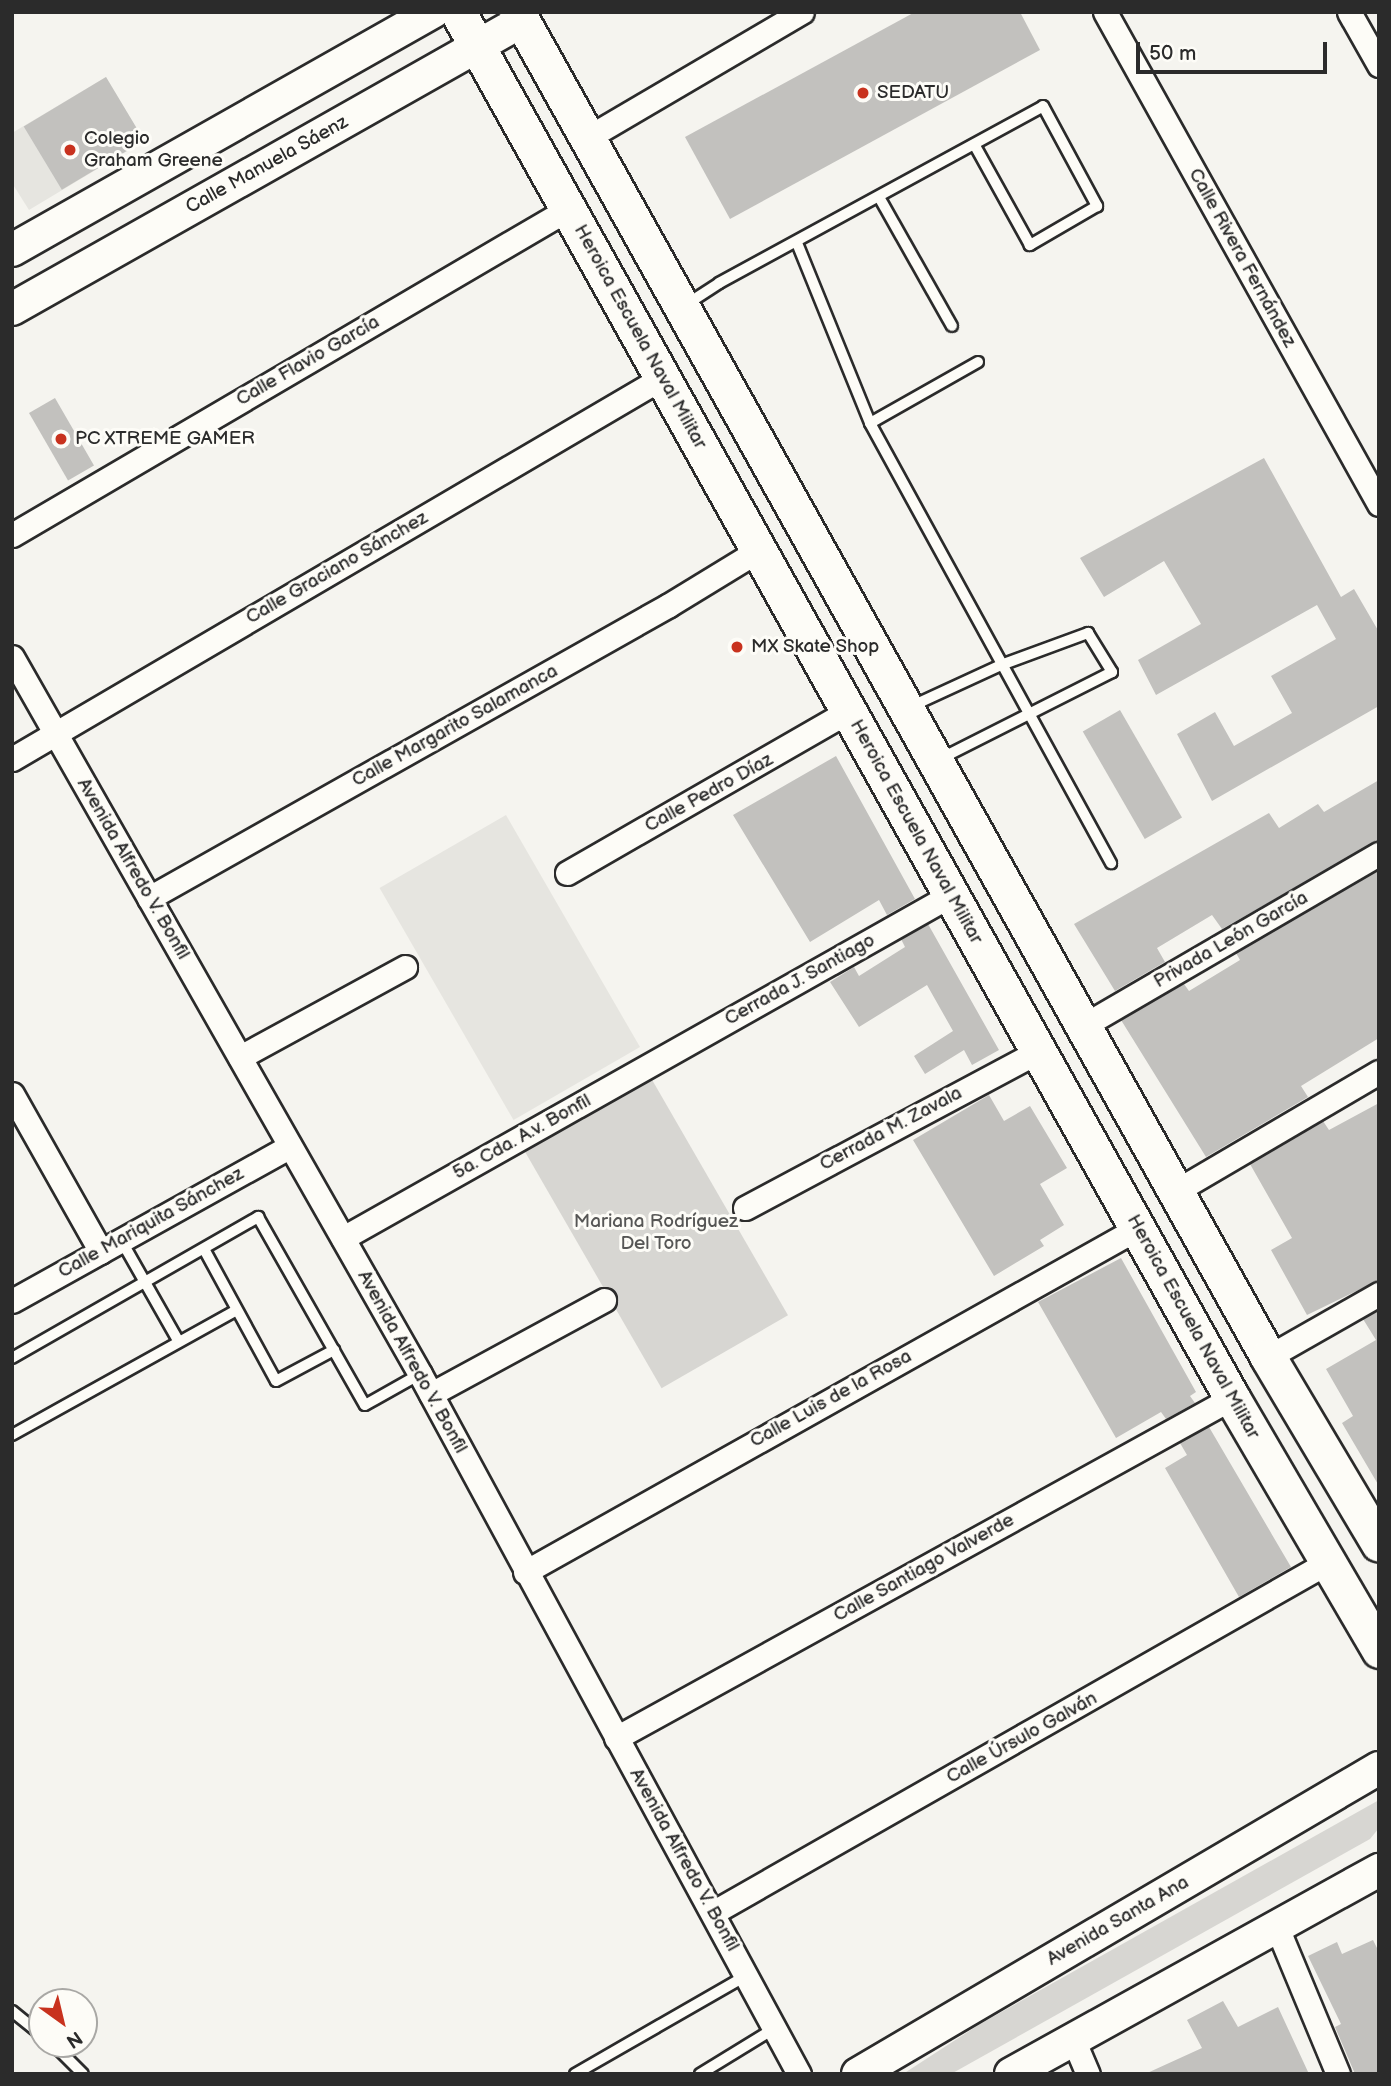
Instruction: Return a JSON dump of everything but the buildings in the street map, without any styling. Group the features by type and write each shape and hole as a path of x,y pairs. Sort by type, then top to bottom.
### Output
{"main road":[{"name":"Heroica Escuela Naval Militar","path":"458,12 1232,1398 1379,1650"},
{"path":"519,17 1268,1357 1378,1539"}],"street":[{"path":"12,250 433,12"},
{"path":"587,138 802,12"},
{"name":"Calle Rivera Fernández","path":"1105,12 1379,504"},
{"path":"1349,12 1372,39 1379,65"},
{"name":"Calle Manuela Sáenz","path":"12,309 477,47 519,17"},
{"name":"Calle Flavio García","path":"12,535 568,209"},
{"name":"Calle Graciano Sánchez","path":"12,759 662,378"},
{"name":"Calle Margarito Salamanca","path":"149,898 669,605 759,550"},
{"name":"Avenida Alfredo V. Bonfil","path":"12,657 425,1384 525,1572 714,1912 799,2074"},
{"name":"Calle Pedro Díaz","path":"567,873 849,711"},
{"name":"Privada León García","path":"1083,1026 1379,854"},
{"name":"Cerrada J. Santiago","path":"649,1066 951,895"},
{"path":"240,1057 405,967"},
{"name":"Cerrada M. Zavala","path":"745,1208 1039,1051"},
{"name":"5a. Cda. A.v. Bonfil","path":"343,1238 649,1066"},
{"path":"1175,1191 1379,1072"},
{"path":"12,1094 111,1246"},
{"name":"Calle Mariquita Sánchez","path":"12,1301 290,1146"},
{"name":"Calle Luis de la Rosa","path":"525,1572 1138,1228"},
{"path":"1268,1357 1379,1294"},
{"path":"425,1384 604,1300"},
{"name":"Calle Santiago Valverde","path":"616,1738 1232,1398"},
{"name":"Calle Úrsulo Galván","path":"714,1912 1328,1562"},
{"name":"Avenida Santa Ana","path":"858,2074 1379,1768"},
{"path":"1011,2074 1379,1870"},
{"path":"1276,1925 1338,2074"},
{"path":"1073,2039 1088,2074"}],"lane":[{"path":"681,307 797,243 974,144 1043,106 1097,206 1030,245 974,144"},
{"path":"879,197 952,326"},
{"path":"797,243 870,423 1001,665 1032,714 1111,863"},
{"path":"870,423 978,362"},
{"path":"906,709 1001,665 1087,633 1112,672 935,762"},
{"path":"12,1358 258,1217 365,1405 425,1384"},
{"path":"111,1246 145,1282 179,1342"},
{"path":"204,1249 276,1381 334,1350"},
{"path":"12,1435 237,1310"},
{"path":"575,2074 747,1975"},
{"path":"12,2011 28,2024"},
{"path":"700,2074 775,2028"},
{"path":"67,2058 83,2074"}],"shaded area":[{"name":"Colegio Graham Greene","path":"106,77 144,141 29,210 12,183 12,133"},
{"path":"506,815 640,1047 514,1120 380,888"}],"green space":[{"name":"Mariana Rodríguez Del Toro","path":"651,1078 788,1315 662,1388 525,1151"},
{"path":"1379,1800 1379,1828 1370,1839 951,2074 903,2074 980,2024"}],"place":[{"name":"SEDATU","path":"863,93"},
{"name":"Colegio Graham Greene","path":"70,150"},
{"name":"PC XTREME GAMER","path":"61,439"},
{"name":"MX Skate Shop","path":"737,647"}]}
